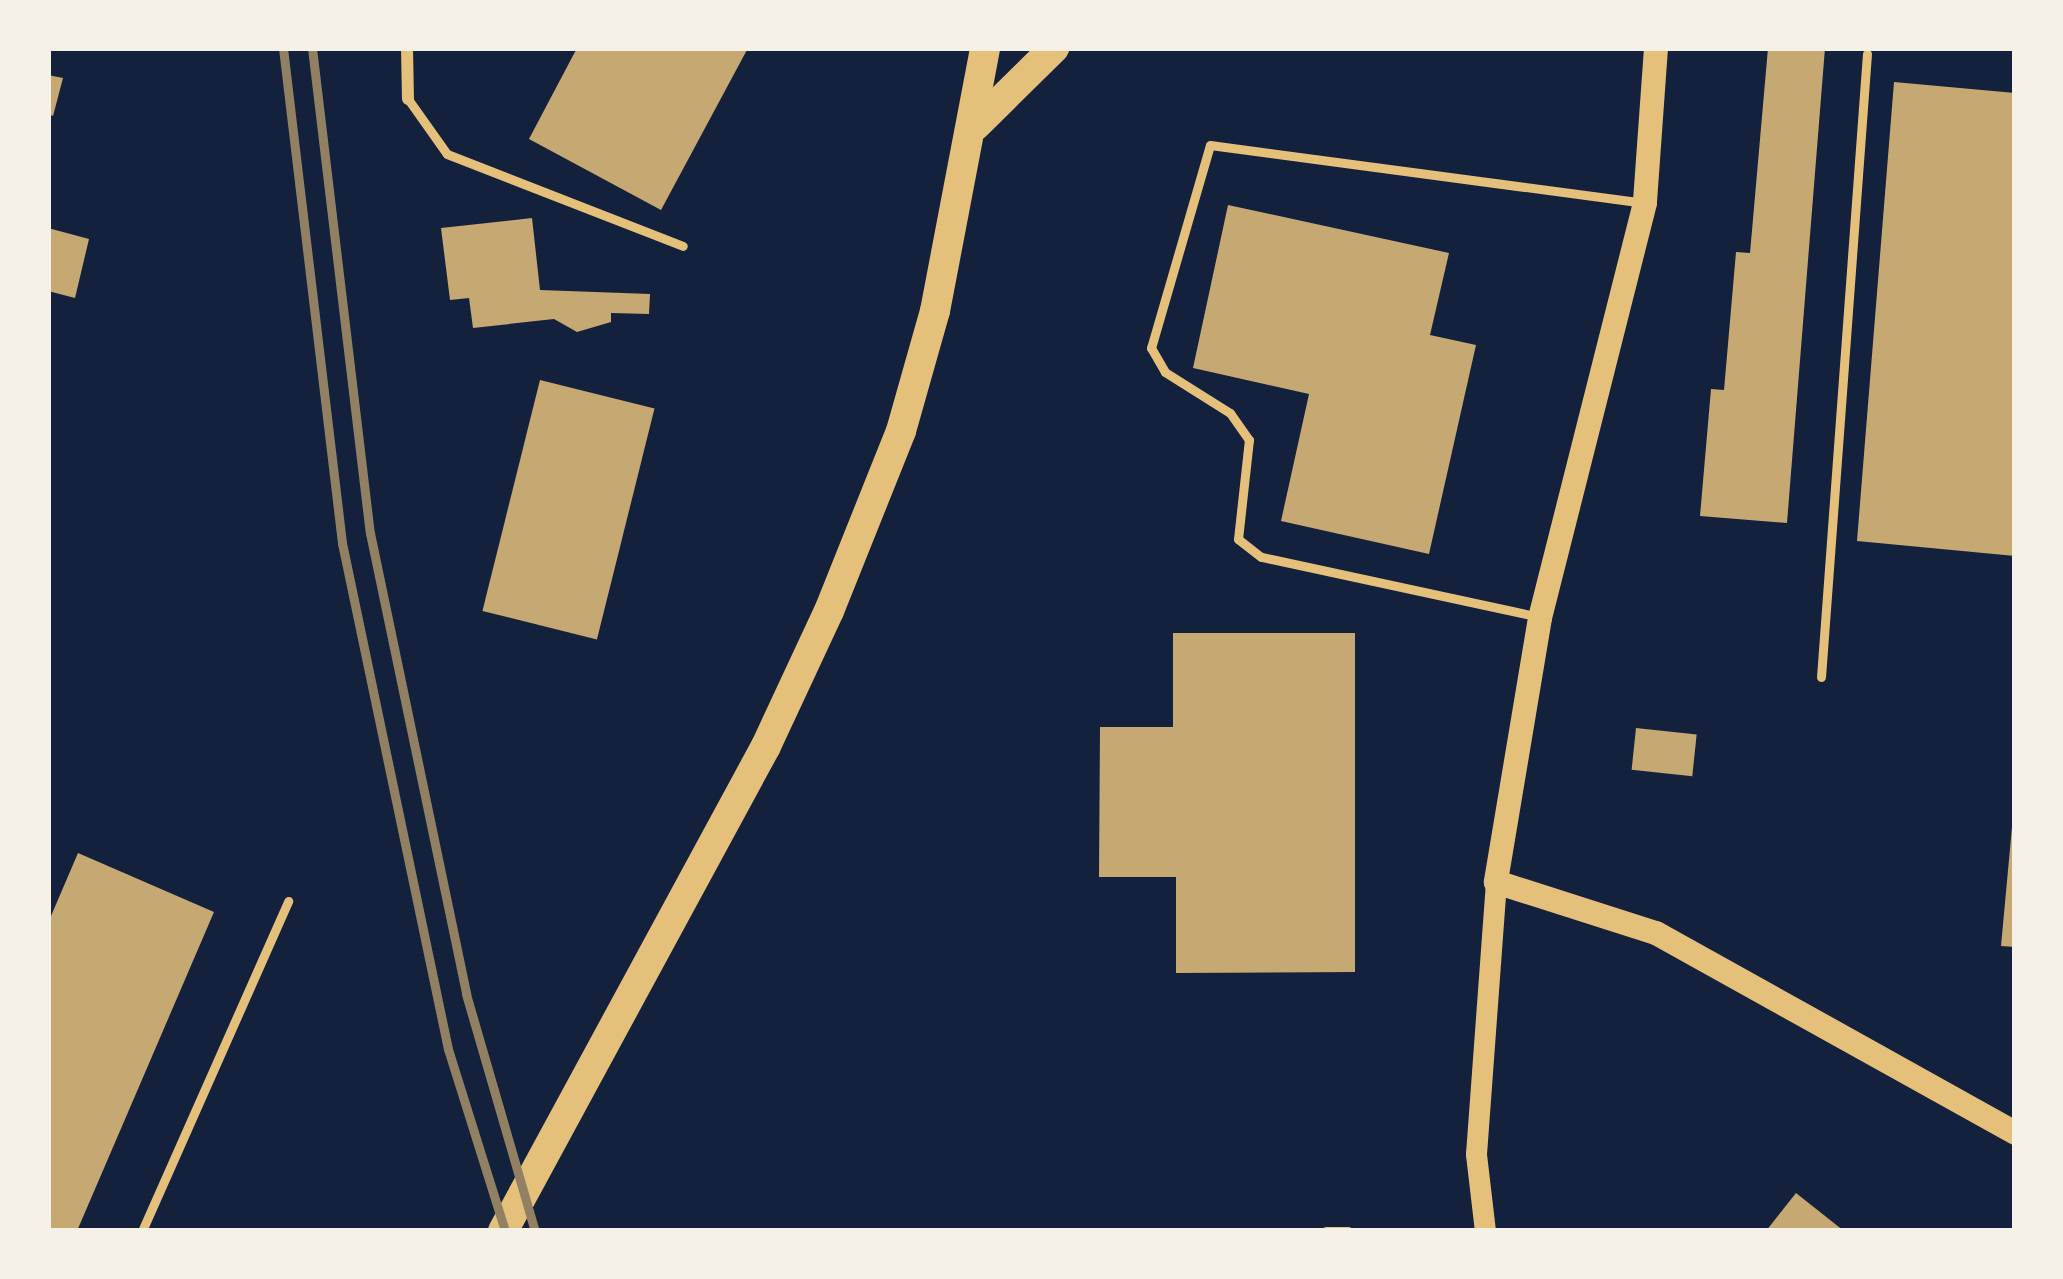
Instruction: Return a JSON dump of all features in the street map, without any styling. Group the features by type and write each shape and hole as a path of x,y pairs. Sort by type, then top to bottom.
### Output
{"main road":[{"path":"503,1231 766,746 829,611 901,431 947,268 976,125 985,48"},
{"path":"976,125 1054,48"},
{"path":"1656,48 1645,203 1540,618 1496,882 1656,933 2015,1132"}],"street":[{"path":"407,48 408,99"},
{"path":"1486,1231 1478,1107 1496,882"}],"lane":[{"path":"1821,677 1867,54"},
{"path":"408,99 447,154 683,246"},
{"path":"1540,618 1261,557 1238,539 1249,440 1230,413 1165,372 1151,348 1210,145 1645,203"},
{"path":"142,1231 288,901"},
{"path":"1326,1231 1348,1231"}],"building":[{"path":"577,48 748,48 661,210 529,139"},
{"path":"1768,48 1825,48 1787,523 1700,516 1711,389 1724,390 1736,252 1750,253"},
{"path":"48,75 63,78 53,116 48,114"},
{"path":"1894,82 2015,93 2015,556 1857,541"},
{"path":"1228,205 1449,253 1430,335 1476,345 1429,554 1281,521 1309,394 1193,368"},
{"path":"532,218 540,290 650,294 649,314 611,313 611,322 577,332 554,319 473,328 469,298 450,300 441,228"},
{"path":"48,228 89,239 75,298 48,291"},
{"path":"540,380 654,409 597,639 482,611"},
{"path":"1173,633 1355,633 1355,972 1176,973 1176,877 1099,877 1100,727 1173,727"},
{"path":"1636,728 1697,734 1692,776 1632,770"},
{"path":"2015,827 2015,947 2001,946"},
{"path":"78,853 214,912 77,1231 48,1231 48,923"},
{"path":"1796,1193 1844,1231 1766,1231"}],"railway":[{"path":"283,48 342,543 448,1049 505,1231"},
{"path":"312,48 370,533 466,994 535,1231"}]}
